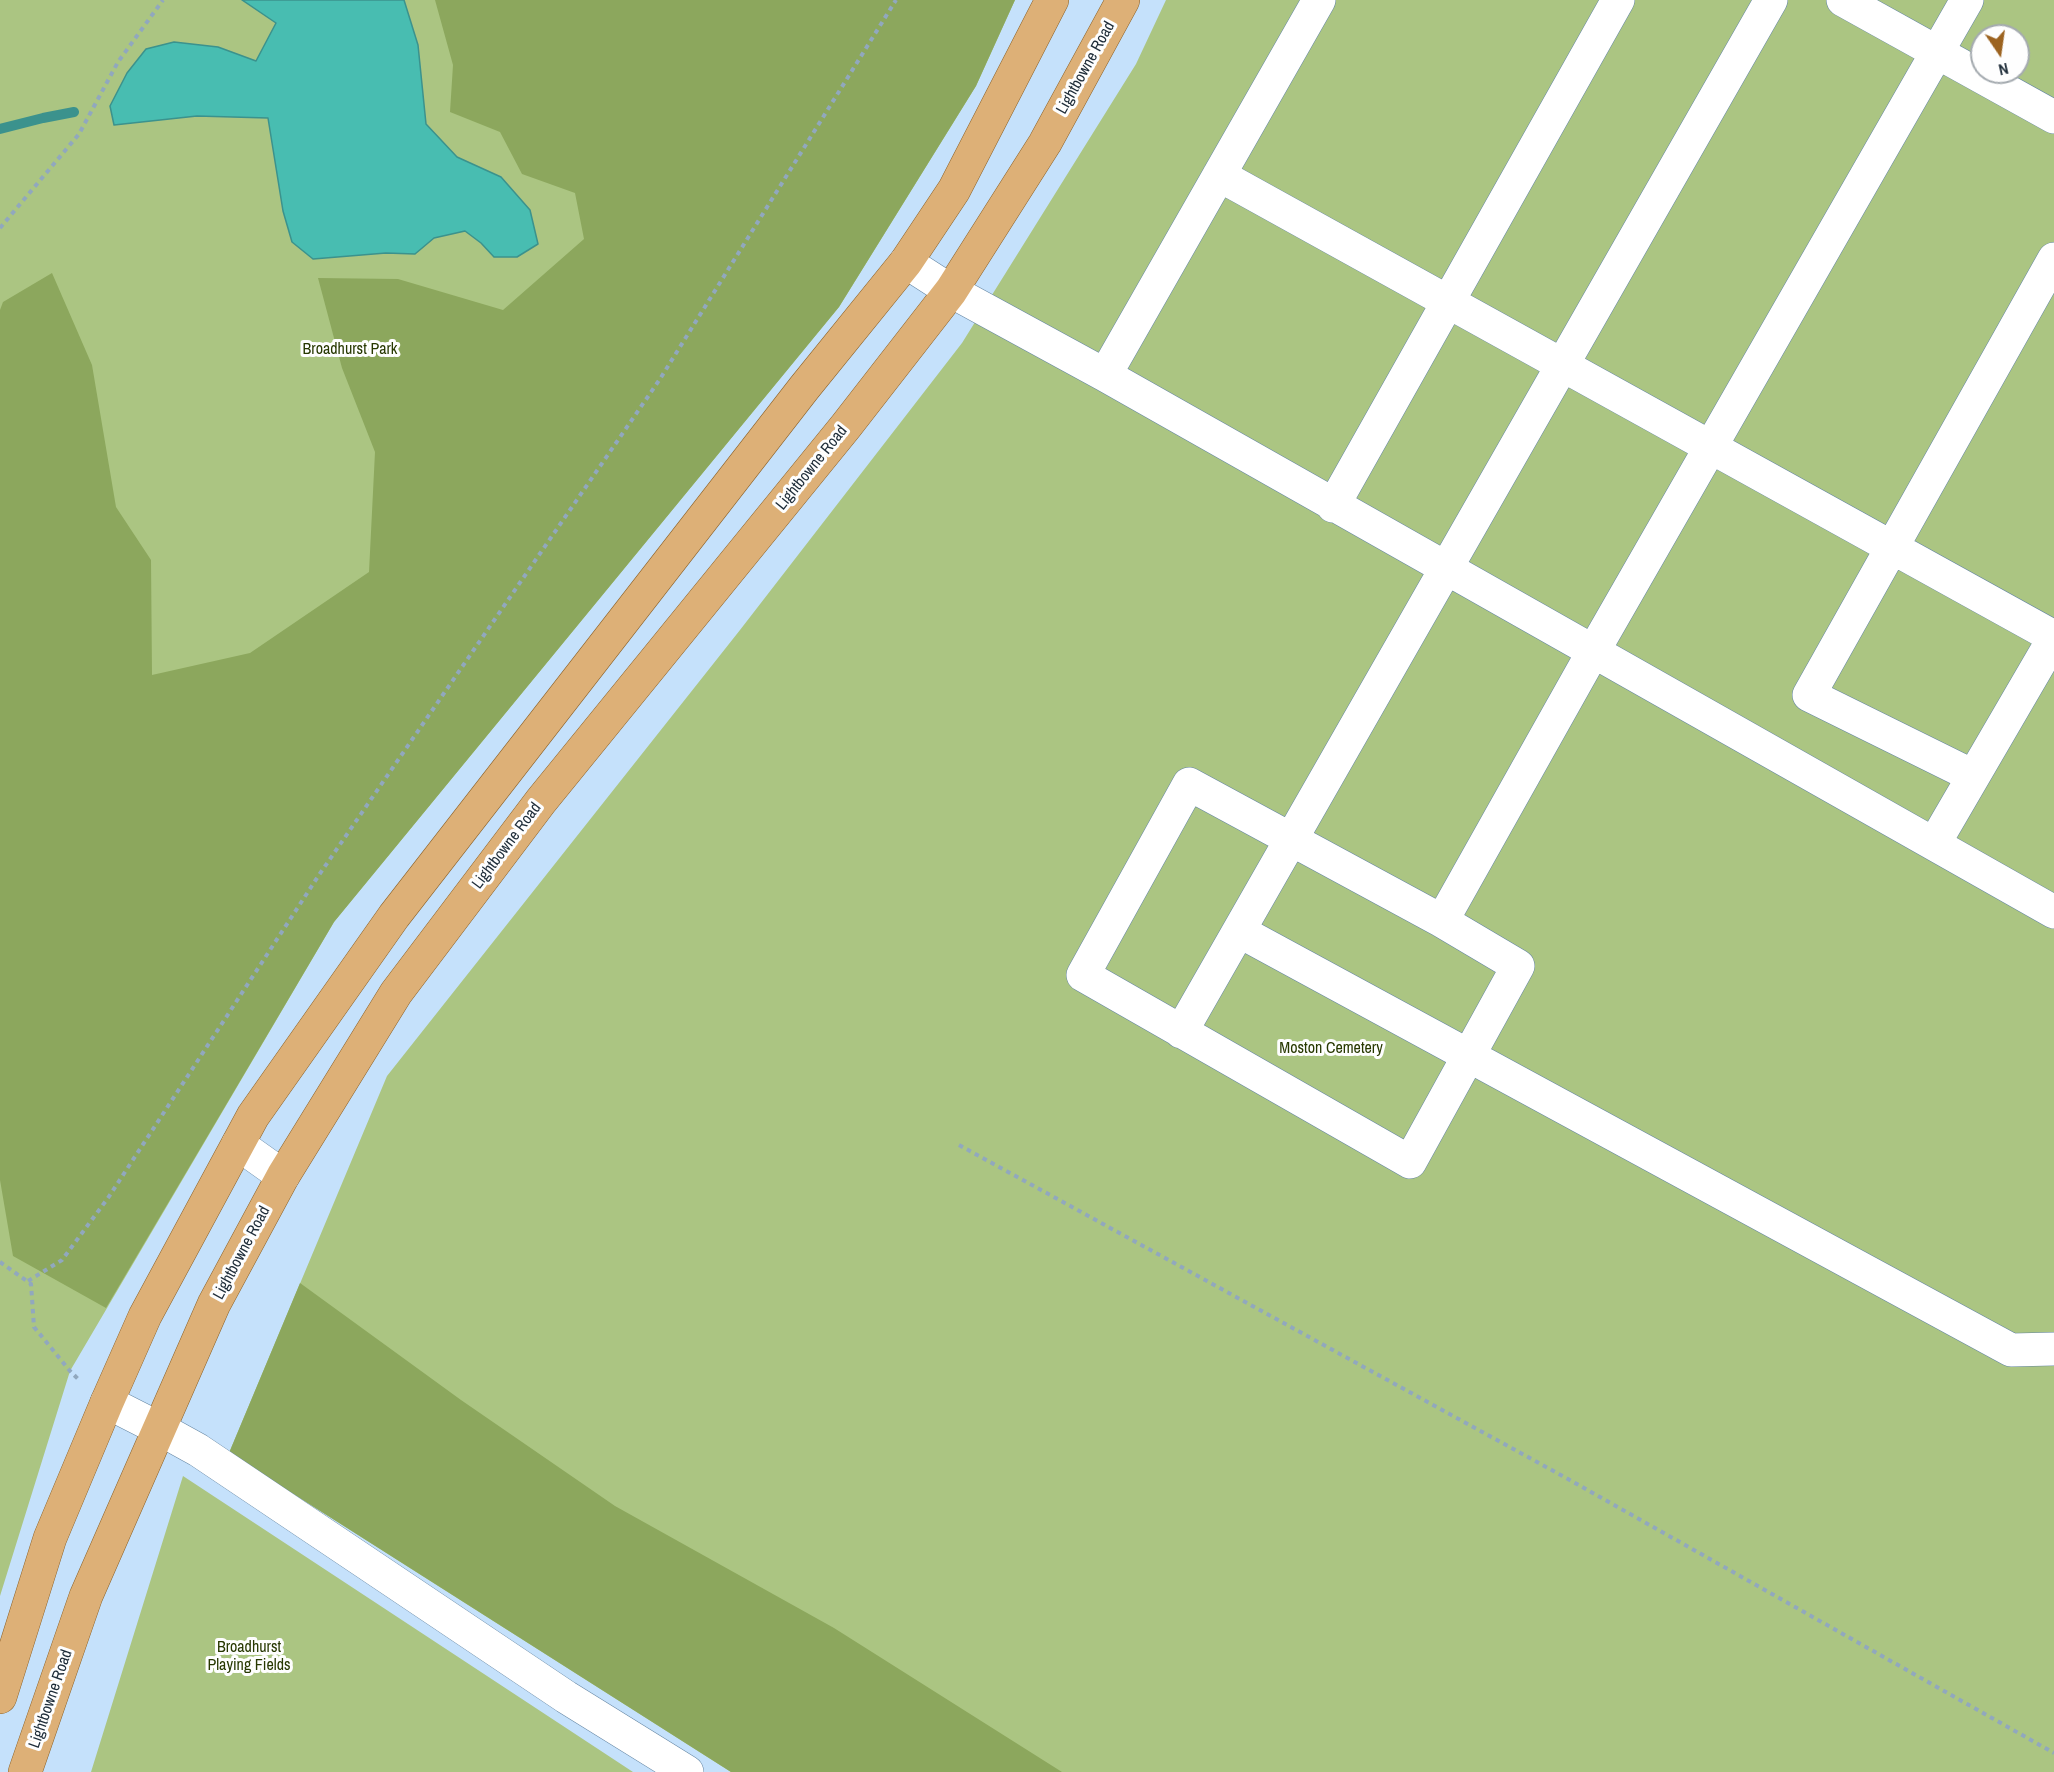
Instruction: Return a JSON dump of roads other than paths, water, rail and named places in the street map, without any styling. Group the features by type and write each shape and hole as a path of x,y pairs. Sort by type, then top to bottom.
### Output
{"main road":[{"path":"0,1697 50,1538 106,1402 145,1316 254,1116 394,916 804,388 906,262 954,190 1053,0"},
{"name":"Lightbowne Road","path":"25,1772 86,1596 214,1304 283,1176 396,993 541,801 846,426 951,291 1045,143 1123,0"}],"lane":[{"path":"1105,375 1319,0"},
{"path":"1333,506 1618,0"},
{"path":"1181,1032 1771,0"},
{"path":"1843,0 2054,117"},
{"path":"1442,921 1593,652 1967,0"},
{"path":"1219,175 2054,637 1934,844"},
{"path":"1974,776 1809,695 2054,259"},
{"path":"906,262 951,291 1105,375 2054,912"},
{"path":"1189,784 1442,921 1518,966 1410,1162 1083,975 1189,784"},
{"path":"1239,931 2011,1350 2054,1349"},
{"path":"238,1144 283,1176"},
{"path":"106,1402 198,1450 566,1697 687,1772"}],"waterway":[{"path":"0,129 74,112"}],"park label":[{"name":"Broadhurst Park","path":"350,350"},
{"name":"Moston Cemetery","path":"1331,1049"},
{"name":"Broadhurst Playing Fields","path":"249,1657"}]}
